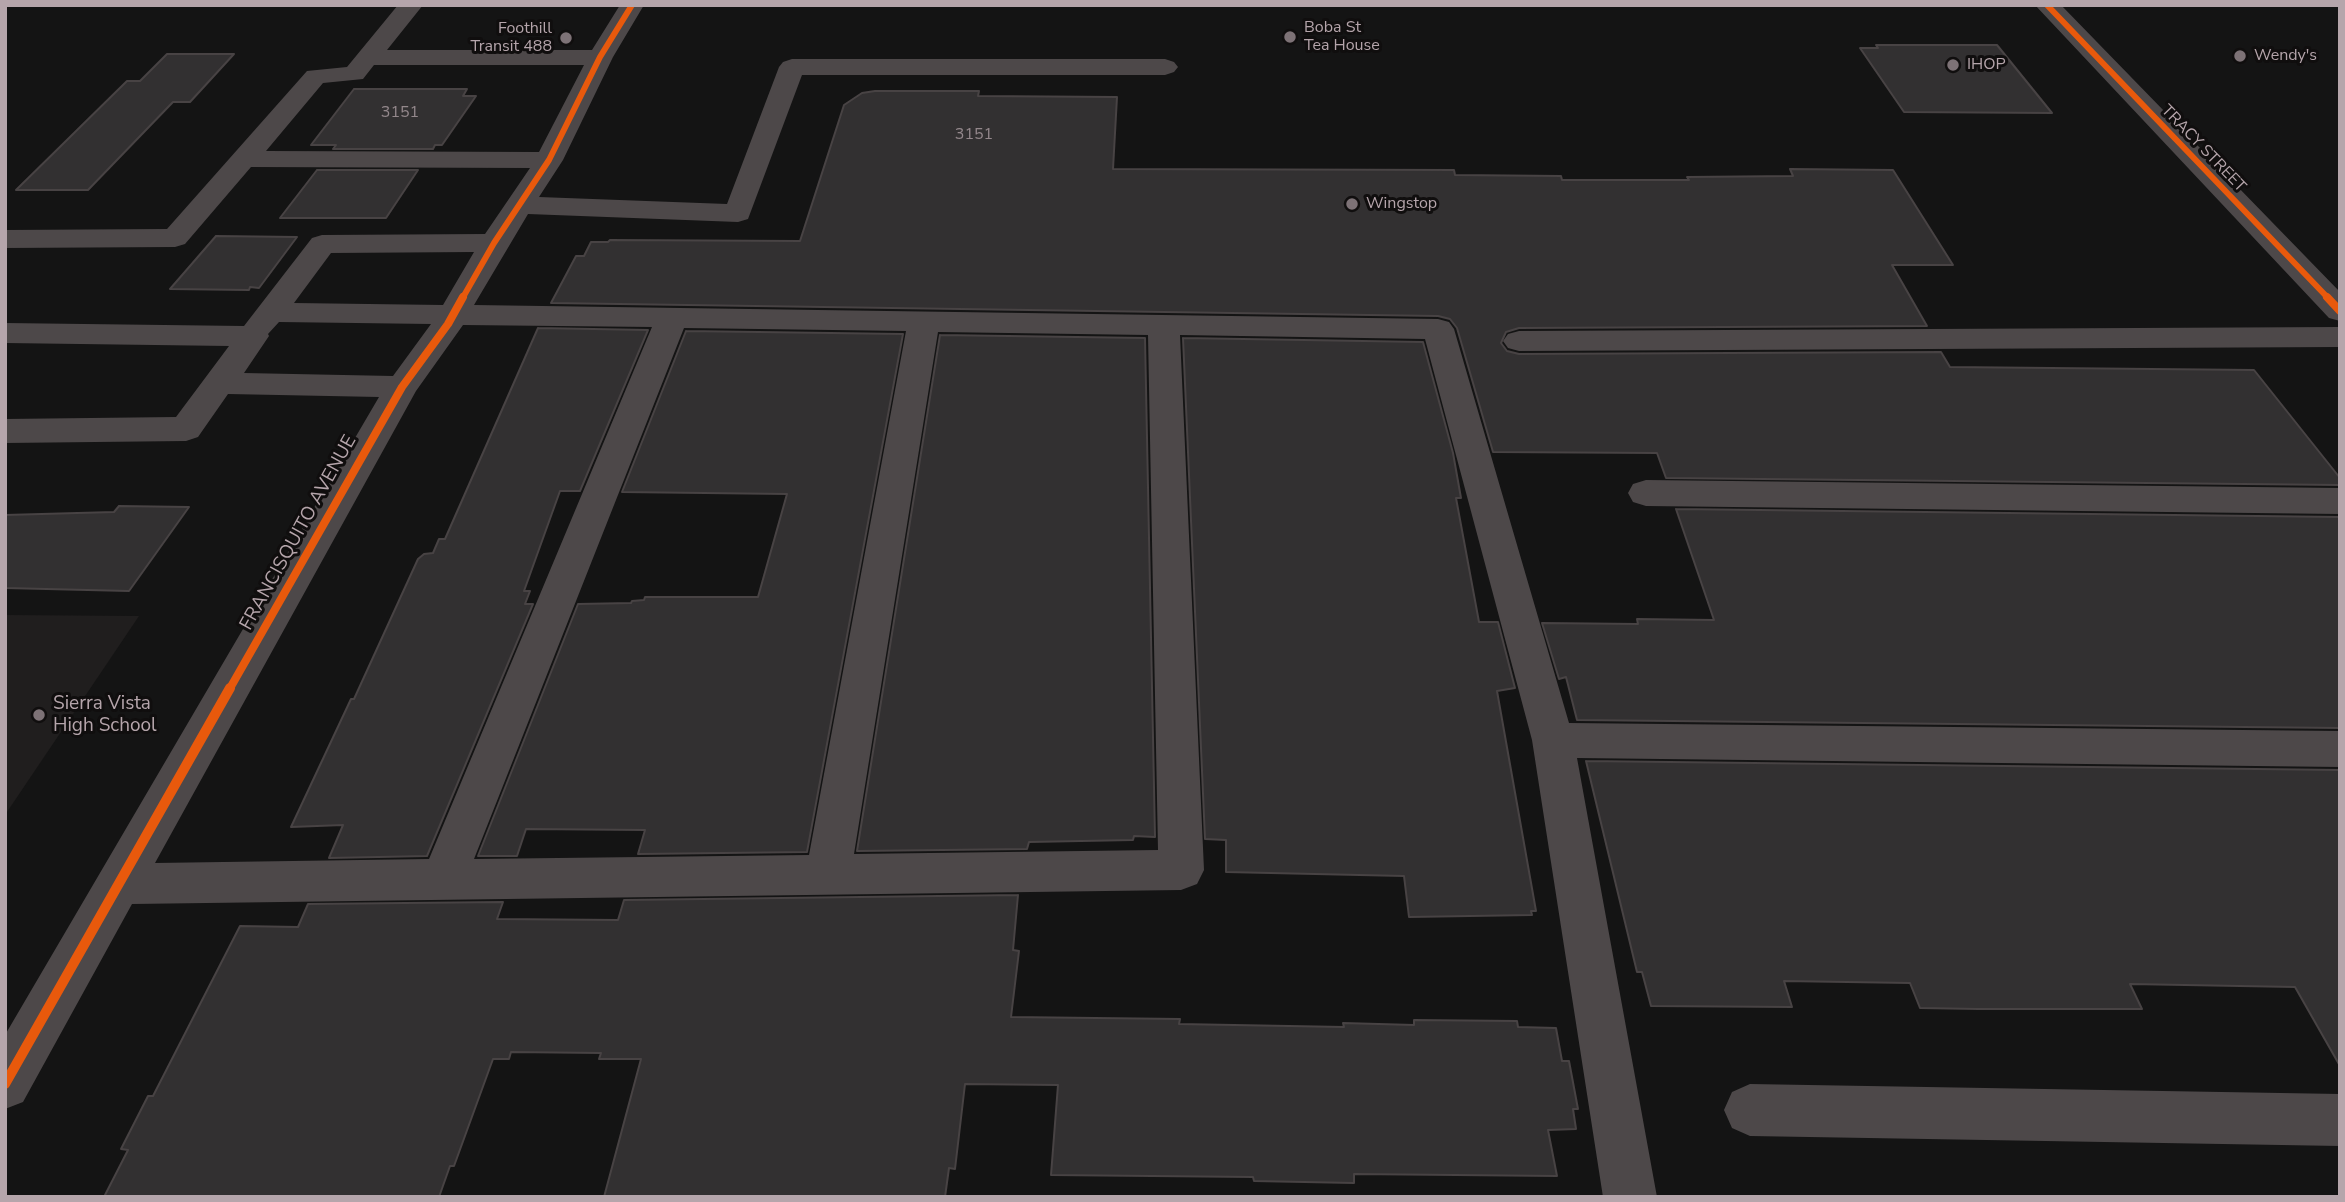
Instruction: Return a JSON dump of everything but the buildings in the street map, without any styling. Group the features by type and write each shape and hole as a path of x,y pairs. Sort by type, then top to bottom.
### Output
{"street":[{"path":"5,239 175,238 316,76 354,74 411,5"},
{"name":"FRANCISQUITO AVENUE","path":"5,1084 402,387 453,314 494,243 549,160 600,57 632,5"},
{"name":"TRACY STREET","path":"2047,5 2165,131 2334,297"},
{"path":"367,58 600,57"},
{"path":"519,205 738,213 792,67 1165,67"},
{"path":"244,159 549,160"},
{"path":"5,431 186,429 322,244 494,243"},
{"path":"5,333 453,314 1438,329 1553,740 1630,1197"},
{"path":"443,880 672,318"},
{"path":"828,875 924,321"},
{"path":"121,884 1181,870 1164,325"},
{"path":"1519,341 2340,337"},
{"path":"219,383 402,387"},
{"path":"1646,494 2340,501"},
{"path":"1553,740 2340,750"},
{"path":"1750,1110 2340,1120"}],"shaded area":[{"name":"Sierra Vista High School","path":"5,615 139,616 5,815"}],"cycle path":[{"path":"5,1084 402,387 448,324 494,243 549,160 600,57 632,5"},
{"path":"2047,5 2340,311"}],"place":[{"name":"Boba St Tea House","path":"1290,37"},
{"name":"Foothill Transit 488","path":"566,38"},
{"name":"Wendy's","path":"2240,56"},
{"name":"IHOP","path":"1953,65"},
{"name":"Wingstop","path":"1352,204"},
{"name":"Sierra Vista High School","path":"39,715"}]}
